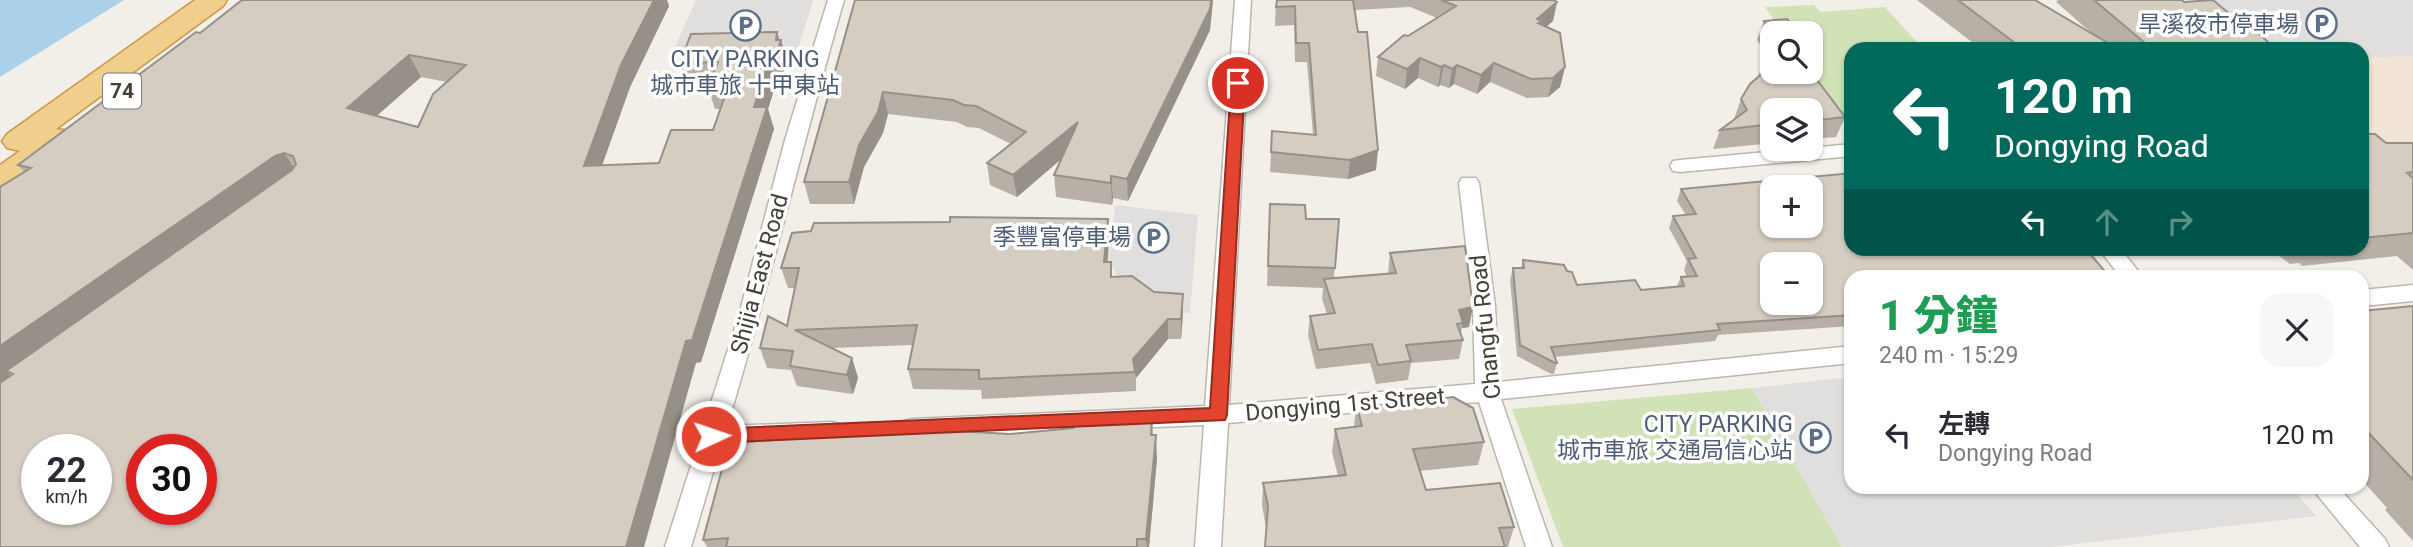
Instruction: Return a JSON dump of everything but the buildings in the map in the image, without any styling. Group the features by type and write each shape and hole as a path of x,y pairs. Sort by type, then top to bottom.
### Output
{"highway":[{"name":"74","path":"0,181 244,0"},
{"name":"74","path":"0,154 206,5"},
{"path":"0,138 206,5"}],"street":[{"name":"Shijia East Road","path":"678,547 750,315 794,140 836,0"},
{"path":"1208,547 1243,0"},
{"path":"1681,166 1844,151"},
{"name":"Changfu Road","path":"1469,184 1484,306 1487,392 1539,547"},
{"path":"2115,256 2127,270"},
{"path":"2369,297 2413,293"},
{"name":"Dongying 1st Street","path":"889,429 1218,415 1487,392 1844,355"},
{"path":"711,436 848,430"},
{"path":"2329,494 2376,547"}],"shaded area":[{"name":"CITY PARKING 城市車旅 十甲東站","path":"696,0 813,0 798,50 673,51"},
{"name":"旱溪夜市停車場","path":"2209,0 2413,0 2413,56 2369,58 2369,42 2248,42"},
{"path":"2413,56 2413,210 2369,165 2369,58"},
{"name":"季豐富停車場","path":"1115,205 1198,215 1190,313 1158,311 1124,291 1109,260"},
{"name":"CITY PARKING 城市車旅 交通局信心站","path":"1844,378 1844,494 2297,494 2316,516 2051,547 1842,547 1752,388"}],"green space":[{"path":"1814,5 1821,12 1885,7 1917,42 1844,42 1844,121 1818,84 1823,84 1823,21 1775,21 1765,7"},
{"path":"1752,388 1842,547 1563,547 1512,409"}],"water":[{"path":"0,0 124,0 0,77"}],"place":[{"name":"旱溪夜市停車場","path":"2322,24"},
{"name":"CITY PARKING 城市車旅 十甲東站","path":"745,25"},
{"name":"季豐富停車場","path":"1154,237"},
{"name":"CITY PARKING 城市車旅 交通局信心站","path":"1816,437"}],"route":[{"path":"711,436 1218,415 1238,83"}]}
